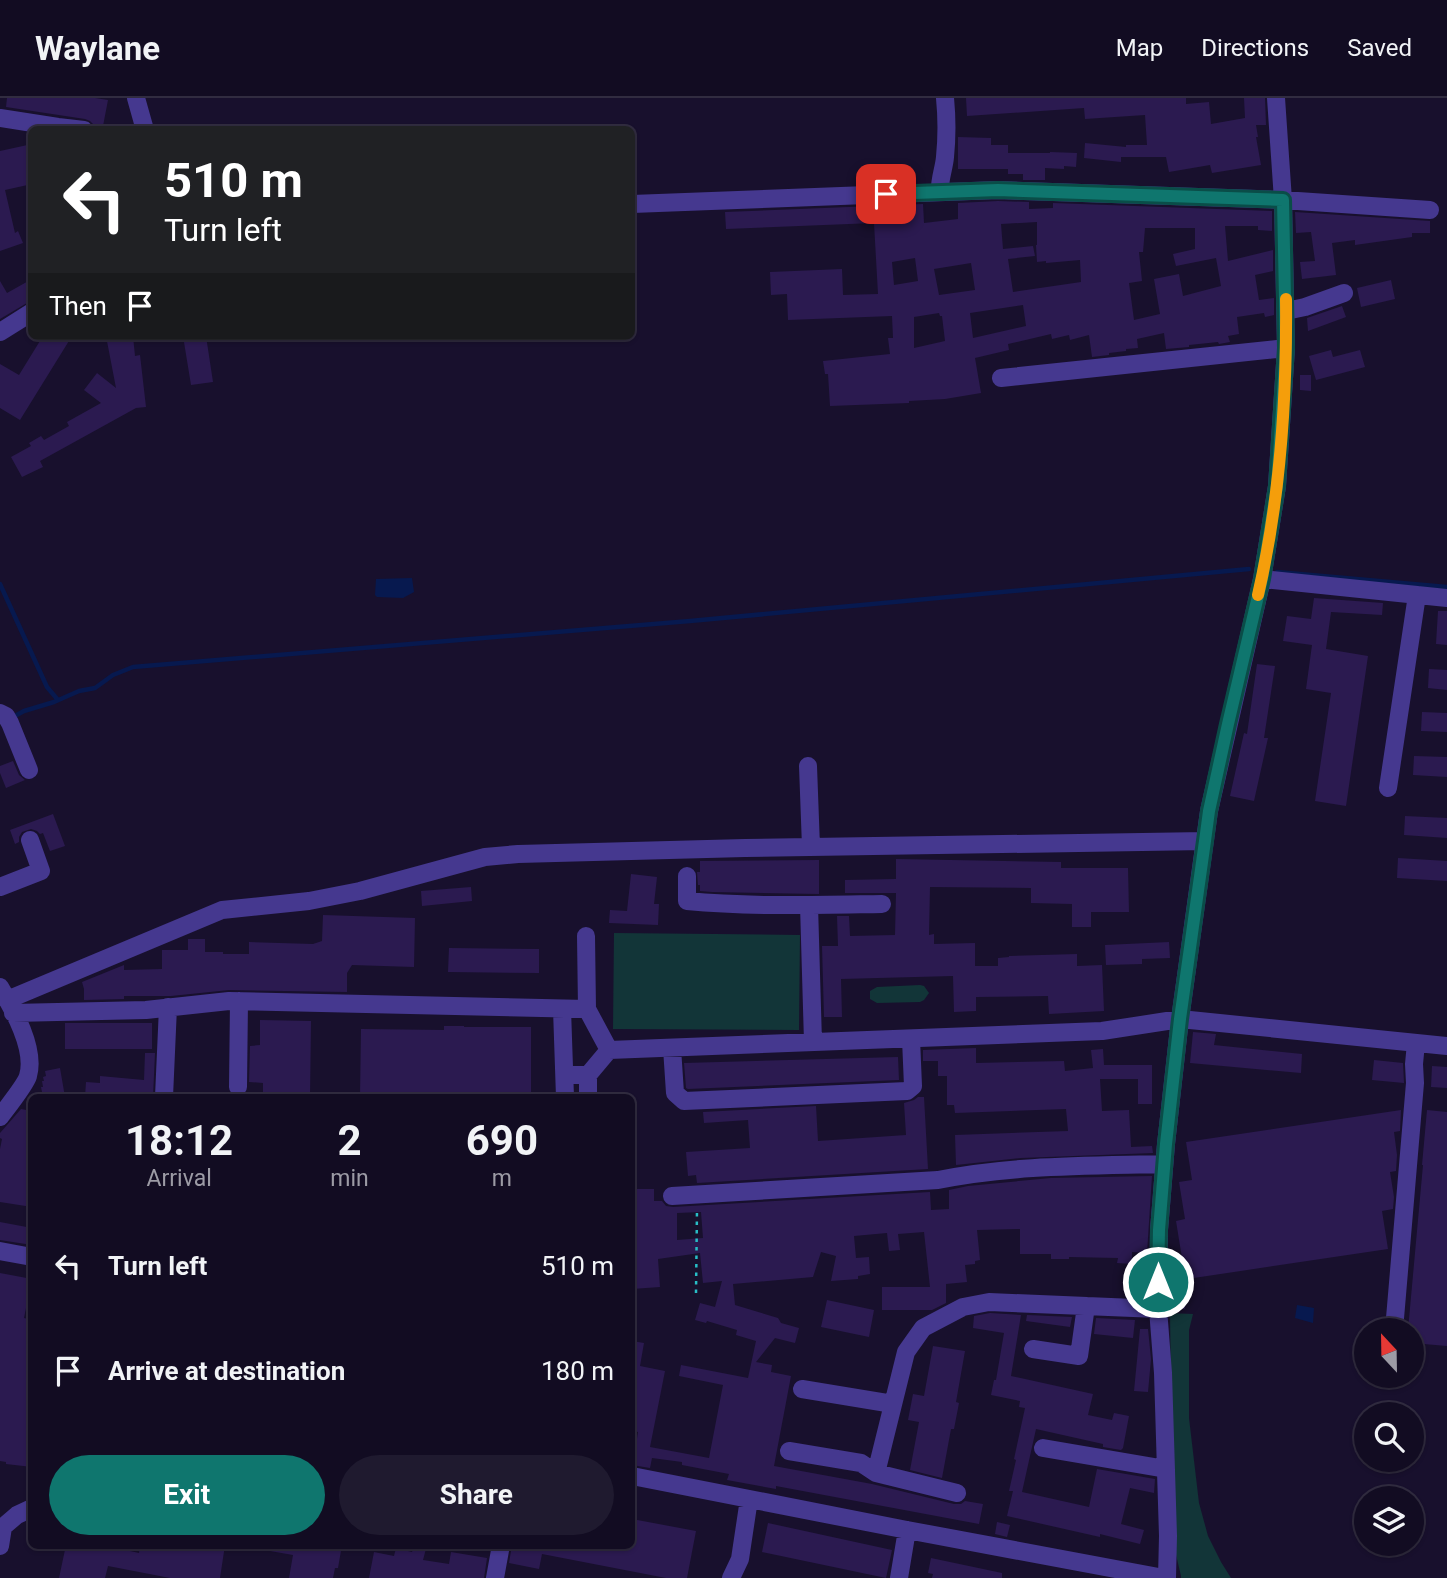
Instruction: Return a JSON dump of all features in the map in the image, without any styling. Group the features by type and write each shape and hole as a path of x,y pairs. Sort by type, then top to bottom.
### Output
{"street":[{"path":"136,98 144,126"},
{"path":"940,191 948,127 945,98"},
{"path":"635,1477 1165,1578 1166,1469 1158,1309 1159,1230 1180,1019 1209,811 1262,579 1277,486 1286,312 1283,200 1276,98"},
{"path":"0,118 52,126"},
{"path":"635,204 998,190 1283,200 1430,210"},
{"path":"1286,312 1344,293"},
{"path":"0,332 28,314"},
{"path":"1001,378 1286,348"},
{"path":"1262,579 1447,597"},
{"path":"1388,788 1416,594"},
{"path":"5,717 29,770"},
{"path":"808,766 811,847"},
{"path":"0,887 41,871 30,840"},
{"path":"7,1000 222,910 309,901 360,891 485,857 811,847 1205,841"},
{"path":"687,876 687,901 809,905 882,904"},
{"path":"809,905 813,1042"},
{"path":"586,936 587,1009 609,1050"},
{"path":"7,1000 146,1010 239,1001 587,1009"},
{"path":"0,1117 28,1077 30,1056 7,1000"},
{"path":"238,1087 239,1001"},
{"path":"164,1094 168,1007"},
{"path":"562,1009 565,1094"},
{"path":"588,1094 589,1075 609,1050 1102,1031 1180,1019 1447,1046"},
{"path":"672,1048 675,1093 684,1101 907,1091 913,1086 911,1039"},
{"path":"1395,1318 1416,1043"},
{"path":"565,1075 589,1075"},
{"path":"672,1196 938,1180 1024,1168 1164,1164"},
{"path":"0,1251 28,1257"},
{"path":"876,1473 906,1352 923,1328 962,1307 989,1301 1158,1309"},
{"path":"1033,1349 1079,1356 1086,1306"},
{"path":"802,1389 893,1404"},
{"path":"1043,1448 1166,1469"},
{"path":"789,1451 861,1463 876,1473 957,1493"},
{"path":"731,1578 740,1559 749,1499"},
{"path":"0,1546 3,1527 28,1510"},
{"path":"899,1578 906,1530"},
{"path":"1167,1544 1177,1578"},
{"path":"495,1578 500,1549"}],"path":[{"path":"696,1293 697,1195"}],"green space":[{"path":"614,933 800,935 799,1030 613,1029"},
{"path":"920,985 929,993 920,1002 877,1003 870,999 870,991 877,987"},
{"path":"1170,1313 1193,1314 1189,1330 1189,1418 1199,1503 1208,1536 1231,1578 1181,1578 1173,1542"}],"shaded area":[{"path":"412,578 414,592 403,598 375,595 376,579"},
{"path":"1297,1305 1314,1308 1313,1323 1295,1318"}],"building":[{"path":"7,98 108,100 103,126 94,125 85,119 6,107"},
{"path":"966,98 1186,98 1186,104 1209,102 1211,124 1245,118 1244,98 1265,98 1266,125 1256,125 1261,165 1212,173 1210,165 1169,172 1166,157 1121,157 1121,162 1084,158 1085,143 1126,147 1147,145 1145,115 1085,119 1084,108 967,116"},
{"path":"958,137 991,138 991,145 1008,145 1008,153 1077,153 1076,167 1045,168 1045,180 1023,180 1023,174 1008,174 1008,169 958,169"},
{"path":"28,145 28,185 5,190 15,233 18,231 23,243 0,251 0,151"},
{"path":"1029,202 1029,209 1053,208 1053,203 1272,211 1272,231 1258,230 1258,226 1225,226 1228,261 1273,250 1273,271 1255,275 1259,300 1274,298 1274,315 1265,317 1264,313 1237,317 1239,334 1228,336 1230,342 1166,349 1164,333 1137,339 1138,348 1092,357 1089,335 1070,340 1069,335 1052,339 1051,334 1008,344 1009,350 975,358 981,393 909,403 830,406 828,374 825,374 823,361 890,354 888,338 893,338 892,316 788,320 787,294 771,295 770,272 842,269 843,295 878,294 874,223 726,229 725,212 923,204 924,223 958,219 958,203","holes":["1037,222 1037,262 1080,260 1081,282 1013,292 1008,259 1035,256 1033,246 1003,249 1001,224","1145,228 1195,228 1195,249 1173,254 1176,266 1216,258 1221,286 1183,296 1179,274 1154,279 1160,314 1134,320 1129,283 1142,281 1139,252 1143,252","915,258 918,281 894,285 892,262","971,263 975,290 939,295 934,269","1023,305 1026,326 973,338 970,313","939,313 942,316 945,341 914,348 914,317"]},
{"path":"1295,212 1430,221 1430,233 1412,233 1412,237 1355,245 1355,240 1332,243 1336,275 1302,279 1300,262 1315,261 1311,232 1296,233"},
{"path":"1391,280 1395,299 1361,307 1357,288"},
{"path":"0,281 7,293 28,281 28,302 0,319"},
{"path":"1342,306 1346,317 1308,331 1307,318"},
{"path":"41,340 70,340 20,420 0,408 0,364 19,375"},
{"path":"107,340 133,340 135,356 140,355 146,407 136,408 40,461 43,467 22,477 11,457 31,446 29,443 41,436 44,440 69,426 67,422 101,403 84,390 97,373 116,388"},
{"path":"184,340 207,340 213,382 191,385"},
{"path":"1331,350 1333,357 1360,350 1365,367 1316,380 1309,356"},
{"path":"1300,375 1311,375 1311,391 1300,390"},
{"path":"1314,598 1383,603 1382,615 1331,612 1326,649 1368,656 1346,806 1315,801 1331,693 1306,689 1312,645 1283,641 1287,616 1311,619"},
{"path":"1438,611 1447,611 1447,645 1436,644"},
{"path":"1257,664 1275,666 1264,738 1268,738 1254,801 1230,796 1244,733 1247,734"},
{"path":"1429,669 1447,670 1447,690 1428,688"},
{"path":"1422,712 1447,713 1447,732 1421,731"},
{"path":"1414,756 1447,757 1447,777 1413,775"},
{"path":"13,761 19,775 25,780 6,788 0,766"},
{"path":"53,814 65,846 50,851 43,833 31,829 22,832 19,842 15,844 10,830"},
{"path":"1405,816 1447,818 1447,838 1404,835"},
{"path":"1398,858 1447,861 1447,881 1397,878"},
{"path":"896,859 1061,862 1061,868 1128,868 1129,912 1091,912 1091,927 1072,927 1072,904 1031,903 1031,888 930,887 929,935 934,934 934,944 975,943 975,966 998,966 998,958 1009,956 1077,954 1077,966 1102,965 1104,1011 1049,1014 1048,996 976,997 976,1011 954,1012 953,976 841,979 842,1017 824,1017 822,946 838,946 837,916 849,916 850,936 895,935 896,893 845,893 845,880 896,879"},
{"path":"819,860 819,894 712,892 700,891 698,885 700,861"},
{"path":"631,874 657,877 654,904 659,904 658,925 609,923 610,910 627,911"},
{"path":"471,887 472,901 422,906 421,891"},
{"path":"323,915 415,918 414,967 352,965 347,973 347,992 229,990 84,1000 82,982 124,965 124,970 162,969 162,950 188,950 188,939 205,939 205,952 223,954 249,954 249,942 313,944 322,941"},
{"path":"1169,942 1170,958 1142,959 1142,964 1106,965 1105,945"},
{"path":"449,948 539,949 539,973 448,972"},
{"path":"260,1020 311,1021 310,1094 263,1094 263,1083 249,1082 250,1046 260,1045"},
{"path":"65,1023 152,1023 152,1049 65,1049"},
{"path":"444,1026 531,1027 531,1094 360,1094 361,1029 444,1030"},
{"path":"1193,1032 1216,1034 1214,1045 1302,1054 1301,1073 1190,1063"},
{"path":"976,1048 976,1063 1064,1061 1065,1071 1093,1068 1091,1050 1103,1049 1104,1065 1152,1065 1152,1104 1138,1104 1138,1079 1100,1079 1102,1111 1129,1110 1131,1147 1152,1146 1153,1153 1021,1158 956,1165 955,1135 1068,1131 1066,1109 955,1113 954,1105 947,1105 947,1076 938,1076 938,1061 923,1061 923,1050"},
{"path":"145,1053 155,1053 153,1094 85,1094 86,1082 100,1083 100,1076 144,1080"},
{"path":"898,1057 899,1080 686,1088 684,1063"},
{"path":"1374,1060 1403,1063 1404,1083 1372,1080"},
{"path":"1432,1066 1447,1067 1447,1088 1431,1087"},
{"path":"60,1068 64,1094 42,1094 41,1087 43,1077 46,1076 45,1071"},
{"path":"924,1097 928,1169 697,1183 696,1175 688,1176 686,1152 750,1148 748,1120 704,1123 703,1112 816,1106 818,1141 906,1135 904,1103"},
{"path":"21,1109 28,1110 28,1206 0,1202 0,1133"},
{"path":"1401,1110 1400,1131 1394,1132 1396,1171 1390,1172 1393,1209 1382,1211 1388,1249 1187,1279 1185,1309 1172,1308 1173,1296 1180,1297 1174,1259 1182,1258 1176,1221 1185,1219 1179,1182 1192,1180 1186,1142"},
{"path":"1427,1110 1447,1112 1447,1346 1424,1344 1424,1318 1409,1318"},
{"path":"1152,1176 1147,1253 1132,1252 1132,1264 1117,1263 1118,1258 1051,1259 1051,1254 1020,1254 1020,1229 977,1230 980,1260 975,1261 975,1264 965,1265 967,1282 946,1284 946,1303 932,1310 882,1310 882,1287 930,1287 924,1232 898,1234 900,1250 889,1251 887,1233 854,1236 856,1258 869,1257 870,1274 858,1276 858,1279 831,1281 836,1256 821,1252 813,1277 733,1284 735,1305 778,1318 781,1323 799,1328 795,1343 775,1338 756,1362 772,1365 771,1372 791,1376 774,1466 872,1484 954,1504 965,1501 983,1504 979,1524 776,1486 776,1489 727,1480 729,1474 682,1465 682,1462 652,1458 650,1468 635,1466 638,1432 635,1432 635,1342 644,1343 640,1366 665,1371 650,1447 709,1458 723,1385 679,1376 681,1365 748,1378 756,1341 736,1335 737,1330 695,1320 700,1303 715,1307 722,1281 703,1283 700,1253 658,1259 660,1287 635,1289 635,1189 654,1189 654,1201 662,1201 666,1206 673,1207 930,1192 931,1210 949,1209 949,1190 1051,1178","holes":["701,1212 703,1238 677,1240 677,1213"]},
{"path":"0,1222 28,1227 28,1244 0,1240"},
{"path":"0,1273 28,1278 24,1318 28,1319 28,1467 0,1461"},
{"path":"827,1300 874,1310 869,1337 821,1327"},
{"path":"990,1313 1021,1315 1011,1376 1093,1394 1088,1415 1112,1420 1114,1413 1129,1416 1121,1450 1036,1429 1022,1492 1089,1507 1097,1469 1155,1479 1154,1493 1130,1488 1121,1524 1144,1530 1140,1544 1007,1516 1013,1491 1009,1491 1016,1460 1014,1459 1025,1408 1019,1407 1020,1401 991,1395 1004,1333 973,1328 974,1316"},
{"path":"1027,1315 1072,1317 1070,1327 1026,1321"},
{"path":"1096,1318 1135,1320 1133,1338 1094,1334"},
{"path":"1140,1329 1148,1329 1151,1359 1148,1392 1134,1391"},
{"path":"933,1346 965,1351 956,1402 959,1403 942,1478 910,1470 919,1422 908,1420 913,1394 924,1396"},
{"path":"635,1520 696,1531 687,1578 666,1578 542,1554 539,1569 509,1563 511,1549 635,1549"},
{"path":"997,1522 1010,1525 1007,1537 995,1534"},
{"path":"768,1523 892,1550 886,1578 762,1552"},
{"path":"65,1549 121,1549 139,1553 140,1549 224,1549 220,1578 170,1578 108,1566 105,1578 59,1578"},
{"path":"341,1549 333,1578 289,1578 293,1555 270,1551"},
{"path":"396,1549 412,1552 413,1549 426,1549 423,1560 449,1564 451,1552 487,1558 484,1578 369,1578 374,1552 394,1556"},
{"path":"931,1558 1002,1573 1002,1578 932,1578 933,1574 928,1573"}],"waterway":[{"path":"13,717 79,691 95,688 113,675 133,667 690,621 1249,569"},
{"path":"1277,572 1447,587"},
{"path":"0,584 47,687 58,700"}],"slow traffic":[{"path":"1258,595 1277,486 1286,348 1286,299"}],"route":[{"path":"886,194 998,190 1283,200 1286,348 1277,486 1262,579 1209,811 1180,1019 1166,1144 1158,1282"}]}
